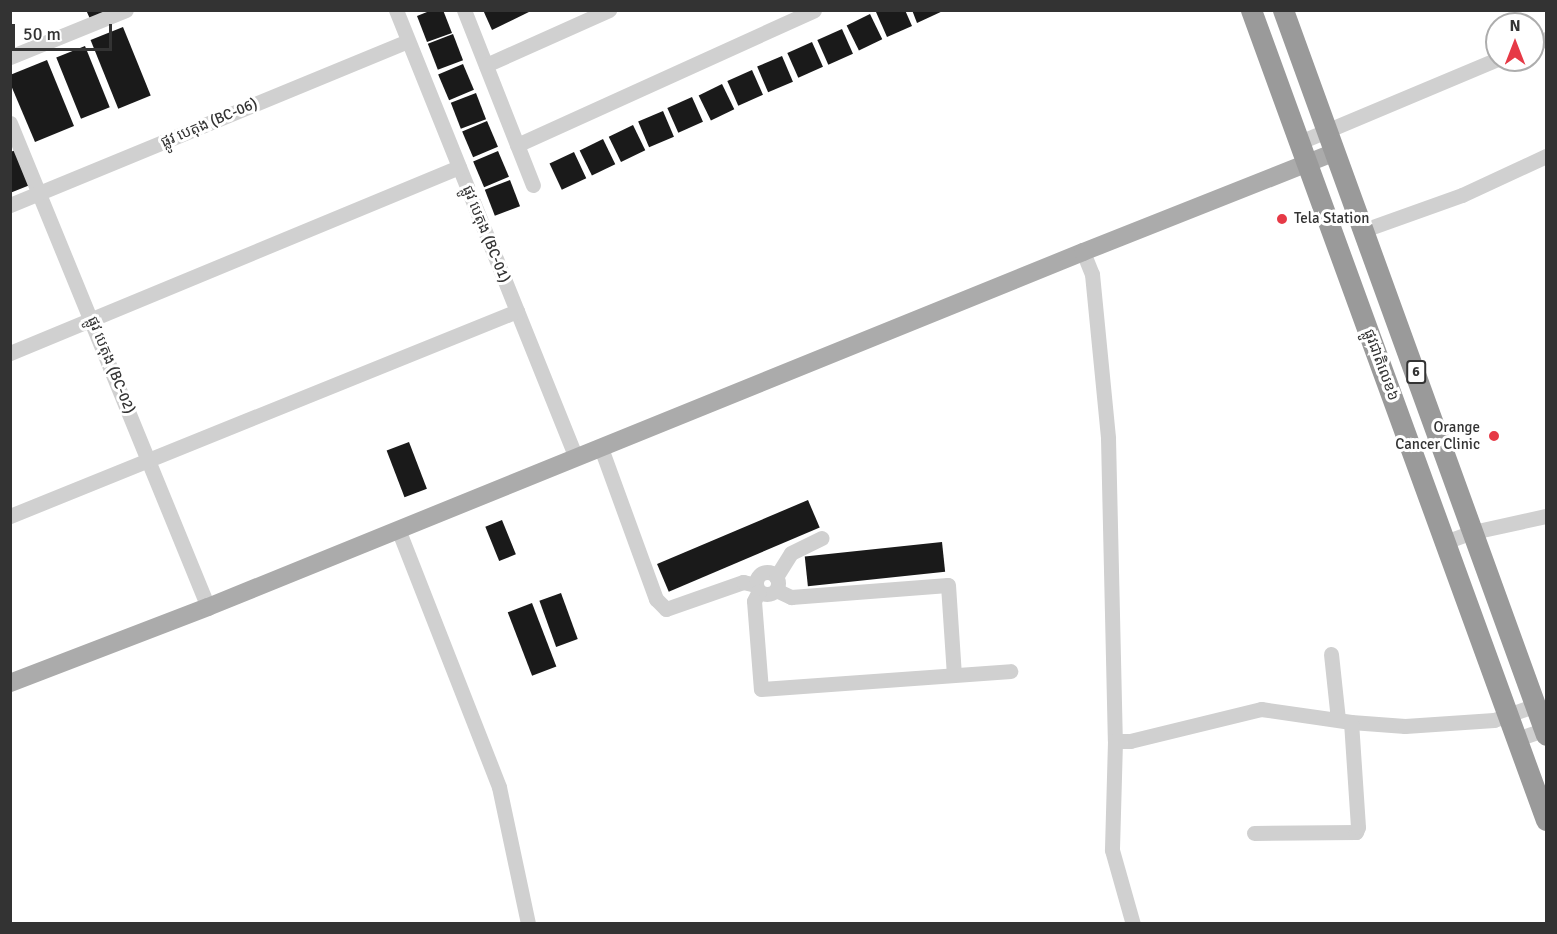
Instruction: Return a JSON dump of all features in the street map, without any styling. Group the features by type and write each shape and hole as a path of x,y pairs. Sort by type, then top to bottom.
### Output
{"highway":[{"name":"ផ្លូវជាតិលេខ៦","path":"1251,10 1546,820"},
{"name":"ផ្លូវជាតិលេខ៦","path":"1283,10 1546,731"}],"main road":[{"path":"10,683 208,607 1335,152"}],"street":[{"path":"10,57 126,10"},
{"name":"ផ្លូវ បេតុង (BC-01)","path":"396,10 576,458"},
{"path":"464,10 533,185"},
{"path":"486,65 609,10"},
{"path":"517,145 805,12"},
{"name":"ផ្លូវ បេតុង (BC-06)","path":"10,205 408,41"},
{"path":"1300,142 1485,64"},
{"name":"ផ្លូវ បេតុង (BC-02)","path":"10,123 208,607"},
{"path":"1364,230 1462,195 1546,156"},
{"path":"10,353 459,167"},
{"path":"1083,252 1092,274 1108,438 1115,741 1112,850 1133,924"},
{"path":"10,516 517,311"},
{"path":"601,448 656,599 666,609 743,582 768,594 776,584 791,553 822,538"},
{"path":"1445,542 1473,532 1546,516"},
{"path":"398,529 499,787 528,924"},
{"path":"776,584 791,597 948,585 954,675"},
{"path":"758,588 754,601 761,689 1010,671"},
{"path":"1254,833 1356,832 1358,827 1345,721 1331,654"},
{"path":"1115,741 1130,741 1261,709 1345,721 1406,726 1494,720 1536,705"},
{"path":"1517,739 1546,731"}],"building":[{"path":"86,10 114,10 91,21"},
{"path":"432,10 443,10 452,33 427,42 417,16"},
{"path":"483,10 533,10 492,30"},
{"path":"905,10 912,26 887,37 876,12"},
{"path":"912,10 945,10 917,23"},
{"path":"870,14 882,39 859,51 847,25"},
{"path":"123,27 151,96 118,109 91,40"},
{"path":"842,29 853,54 828,65 817,40"},
{"path":"453,34 463,60 438,70 428,44"},
{"path":"812,42 823,67 798,78 787,53"},
{"path":"85,46 110,107 81,119 56,58"},
{"path":"782,56 793,82 768,92 757,67"},
{"path":"47,60 74,126 35,142 10,83 10,75"},
{"path":"463,64 474,90 449,100 438,75"},
{"path":"752,70 763,95 738,106 727,81"},
{"path":"722,84 734,109 711,121 699,95"},
{"path":"476,93 486,119 461,129 451,103"},
{"path":"692,97 703,122 678,133 667,108"},
{"path":"663,111 674,137 649,147 638,122"},
{"path":"487,121 498,147 473,157 462,132"},
{"path":"633,125 645,150 621,162 609,137"},
{"path":"603,139 615,164 592,176 580,150"},
{"path":"16,150 30,185 10,193 10,152"},
{"path":"498,151 509,177 484,187 473,162"},
{"path":"574,152 586,178 562,190 550,163"},
{"path":"510,180 520,206 495,216 485,190"},
{"path":"409,442 427,489 405,497 387,451"},
{"path":"808,500 820,528 669,592 657,564"},
{"path":"502,520 516,554 499,561 485,527"},
{"path":"942,542 945,572 808,586 805,556"},
{"path":"561,593 578,639 556,647 539,601"},
{"path":"532,603 556,666 532,676 508,612"}],"place":[{"name":"Tela Station","path":"1282,219"},
{"name":"Orange Cancer Clinic","path":"1494,436"}]}
